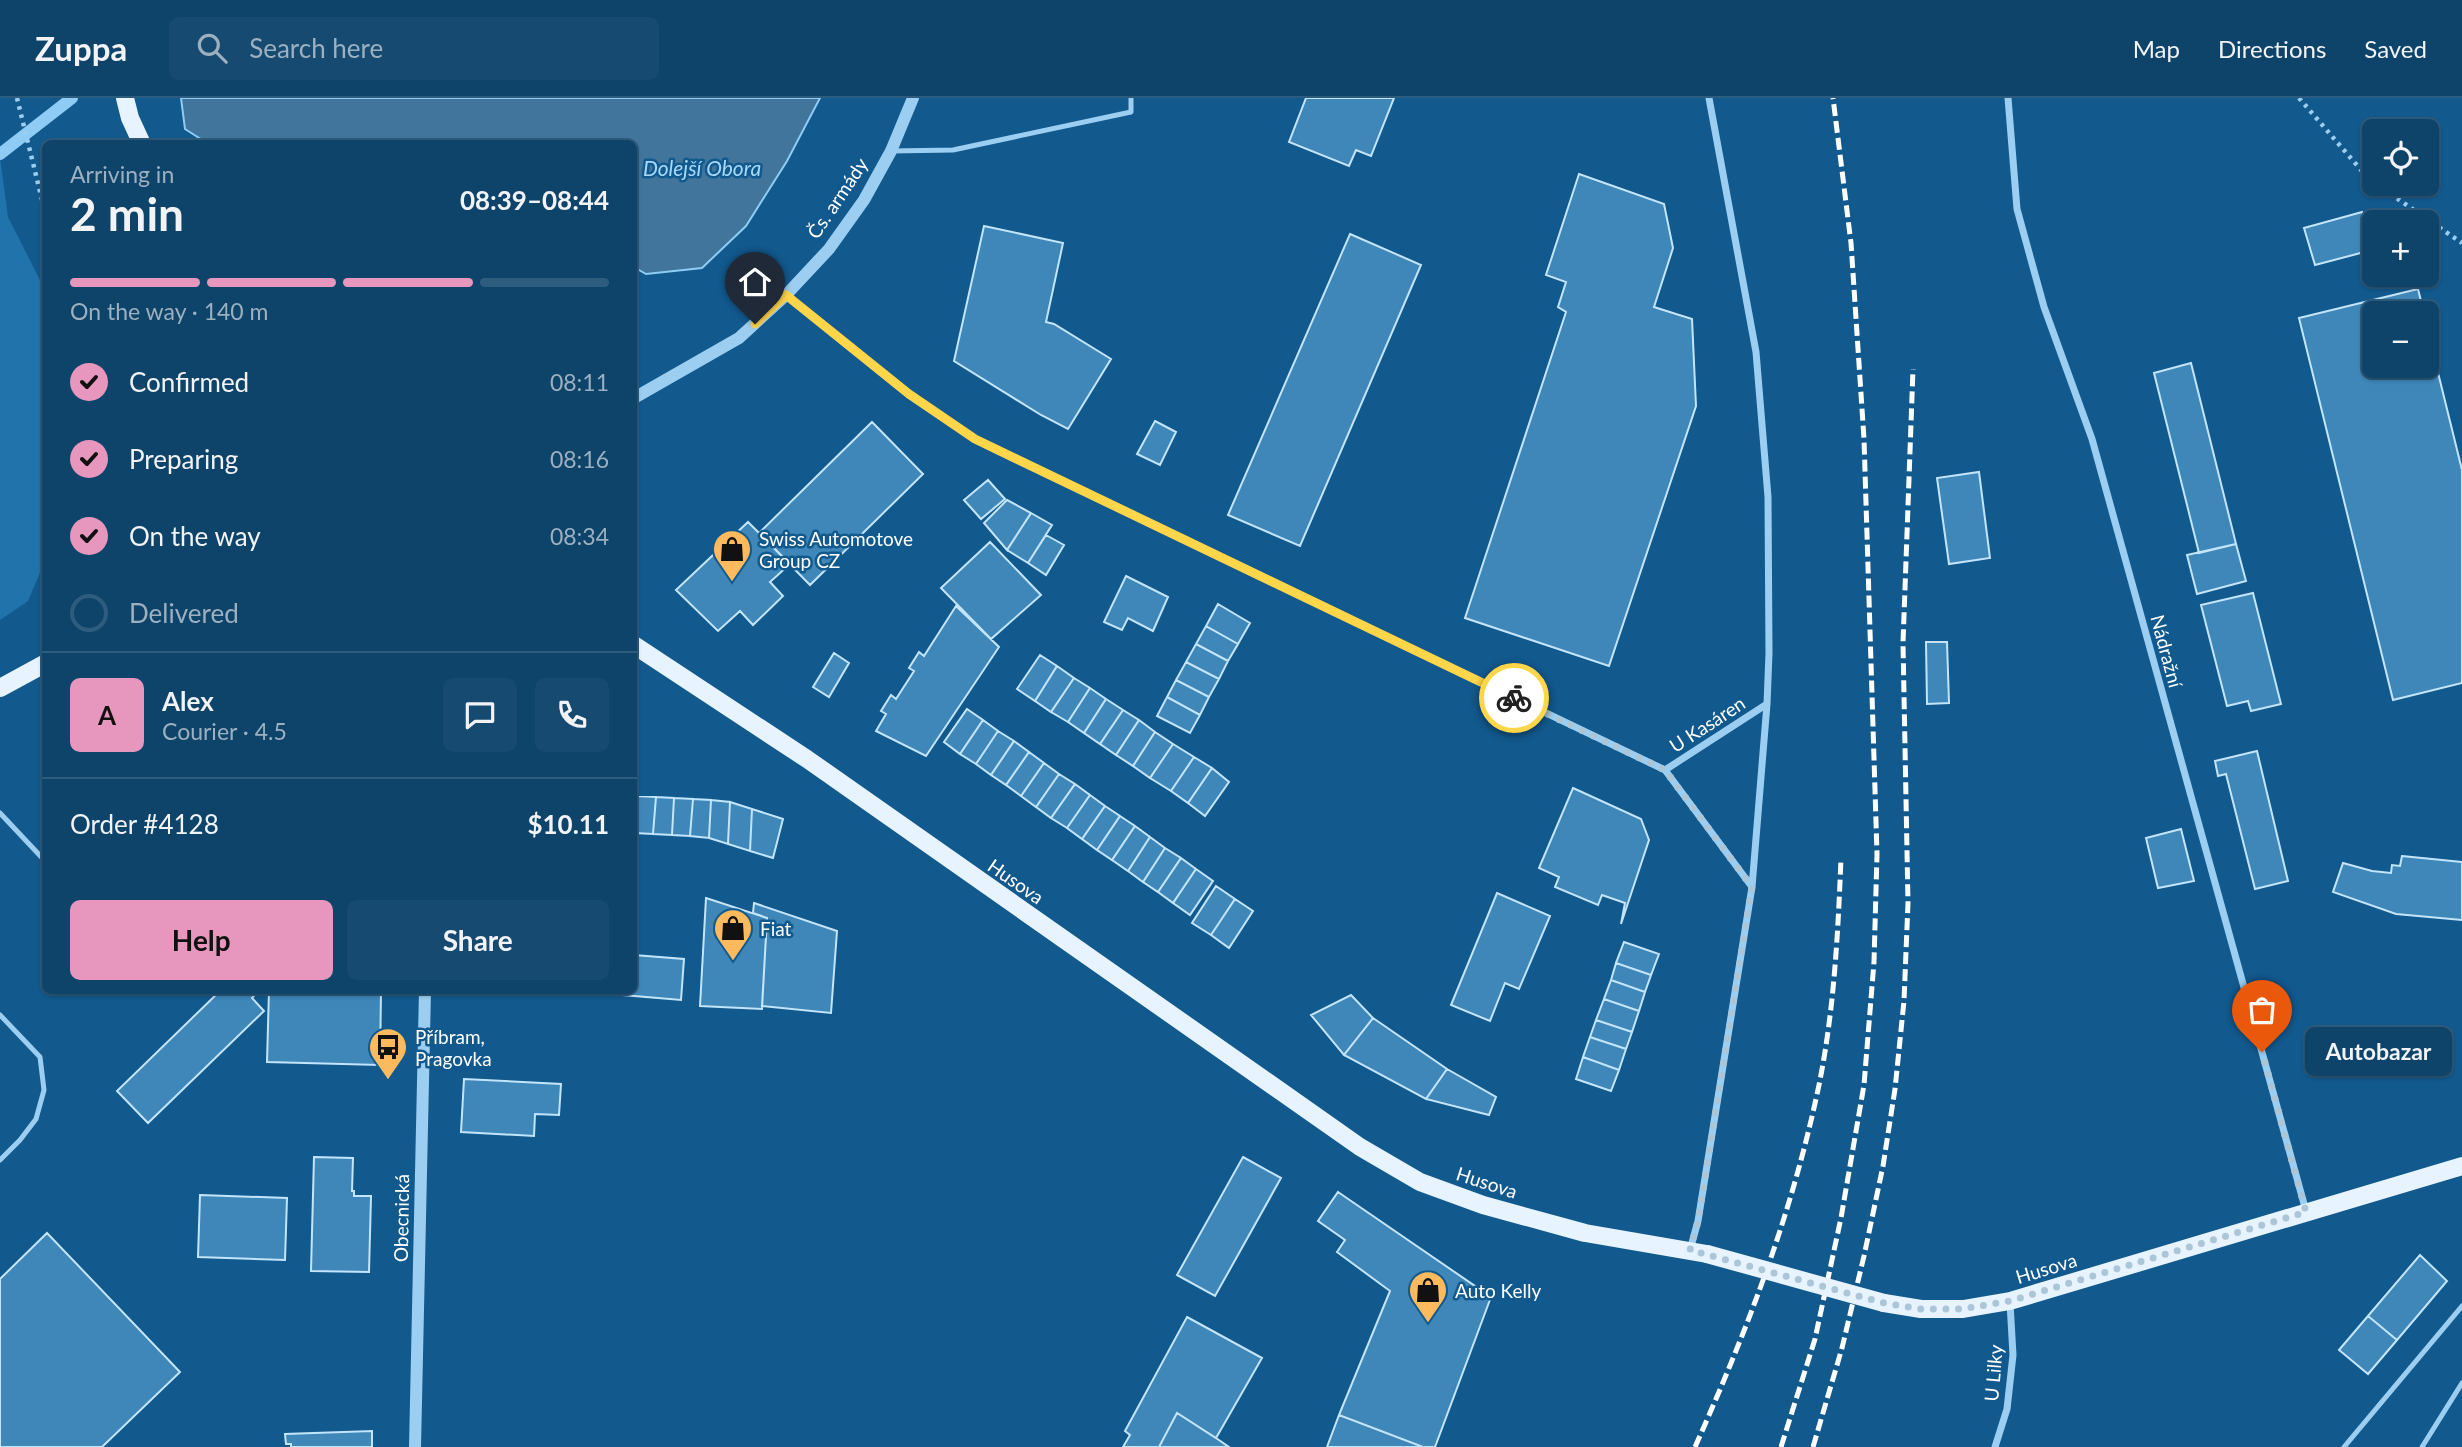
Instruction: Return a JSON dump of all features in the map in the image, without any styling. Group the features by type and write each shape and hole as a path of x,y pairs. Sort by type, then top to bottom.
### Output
{"main road":[{"path":"125,98 140,140"},
{"name":"Husova","path":"637,647 807,760 1372,1154 1420,1182 1483,1205 1585,1233 1699,1252 1884,1303 1921,1309 1962,1309 2010,1301 2462,1166"},
{"path":"0,688 42,665"}],"street":[{"name":"Čs. armády","path":"637,396 739,338 786,295 828,248 864,200 891,150 913,98"},
{"path":"1699,1252 1698,1221 1752,887 1767,704 1768,497 1755,352 1709,98"},
{"name":"Nádražní","path":"2008,98 2017,209 2045,307 2092,439 2306,1212"},
{"name":"U Kasáren","path":"786,295 909,394 975,439 1665,770 1752,887"},
{"name":"U Kasáren","path":"1665,770 1767,704"},
{"name":"Obecnická","path":"415,1447 425,994"},
{"name":"U Lilky","path":"1995,1447 2007,1409 2012,1355 2010,1301"}],"lane":[{"path":"891,150 953,150 1131,112 1131,98"},
{"path":"0,813 42,858"},
{"path":"0,1015 40,1058 44,1090 36,1119 0,1160"},
{"path":"2344,1447 2462,1306"},
{"path":"2423,1447 2462,1383"}],"path":[{"path":"2300,98 2362,171"},
{"path":"18,101 42,200"},
{"path":"2395,196 2462,243"}],"shaded area":[{"path":"0,157 8,217 42,284 42,568 28,601 0,620"}],"water":[{"name":"Dolejší Obora","path":"181,98 820,98 787,161 746,226 702,268 646,274 637,269 637,140 202,140 185,129"}],"building":[{"path":"1306,98 1394,98 1371,156 1356,150 1349,166 1289,142"},
{"path":"1579,174 1664,204 1673,248 1654,307 1692,319 1696,406 1609,666 1465,618 1566,312 1558,307 1566,282 1546,275"},
{"path":"2362,212 2362,253 2315,265 2304,228"},
{"path":"984,226 1063,243 1046,322 1054,324 1111,359 1068,429 954,361"},
{"path":"1350,234 1421,265 1300,546 1228,515"},
{"path":"2418,289 2421,301 2369,301"},
{"path":"2362,303 2362,378 2439,377 2462,470 2462,683 2393,700 2299,318"},
{"path":"2191,363 2236,544 2199,553 2154,373"},
{"path":"1155,421 1176,432 1160,465 1137,454"},
{"path":"872,422 923,474 810,585 759,533"},
{"path":"1979,472 1990,558 1949,564 1937,478"},
{"path":"988,480 1005,499 981,519 964,500"},
{"path":"1007,500 1031,513 1007,550 984,523"},
{"path":"1031,513 1052,525 1028,563 1007,550"},
{"path":"748,522 790,564 770,582 783,596 753,625 740,611 718,631 676,590"},
{"path":"1046,535 1064,545 1046,575 1028,563"},
{"path":"990,542 1041,595 991,639 941,588"},
{"path":"2236,544 2246,581 2197,594 2187,555"},
{"path":"1126,576 1168,597 1153,631 1128,618 1122,630 1104,622"},
{"path":"2253,593 2281,704 2251,711 2248,701 2227,706 2201,605"},
{"path":"1218,604 1250,623 1238,644 1206,626"},
{"path":"956,606 999,647 926,756 876,731 886,714 881,711 891,695 896,699 914,671 909,668 919,652 924,656"},
{"path":"1206,626 1238,644 1228,661 1196,644"},
{"path":"1926,642 1947,642 1949,703 1927,704"},
{"path":"1196,644 1228,661 1219,679 1186,662"},
{"path":"834,653 849,663 829,697 813,687"},
{"path":"1040,655 1057,666 1035,701 1017,689"},
{"path":"1186,662 1219,679 1209,697 1176,680"},
{"path":"1057,666 1074,678 1051,712 1035,701"},
{"path":"1074,678 1090,688 1068,722 1051,712"},
{"path":"1176,680 1209,697 1200,715 1167,697"},
{"path":"1090,688 1106,699 1084,733 1068,722"},
{"path":"1167,697 1200,715 1190,733 1157,716"},
{"path":"1106,699 1123,710 1100,744 1084,733"},
{"path":"967,709 983,720 960,754 944,742"},
{"path":"1123,710 1139,720 1116,755 1100,744"},
{"path":"983,720 998,731 976,764 960,754"},
{"path":"1139,720 1155,732 1133,766 1116,755"},
{"path":"998,731 1014,741 991,775 976,764"},
{"path":"1155,732 1173,744 1150,778 1133,766"},
{"path":"1014,741 1029,752 1006,785 991,775"},
{"path":"1173,744 1194,757 1171,791 1150,778"},
{"path":"2257,751 2288,881 2255,889 2226,774 2218,776 2215,761"},
{"path":"1029,752 1044,763 1021,796 1006,785"},
{"path":"1194,757 1212,768 1188,803 1171,791"},
{"path":"1044,763 1059,774 1036,807 1021,796"},
{"path":"1212,768 1229,782 1205,816 1188,803"},
{"path":"1059,774 1075,784 1051,818 1036,807"},
{"path":"1075,784 1090,795 1067,828 1051,818"},
{"path":"1573,788 1641,819 1649,840 1621,924 1625,903 1602,895 1598,905 1555,887 1559,877 1539,868"},
{"path":"1090,795 1105,806 1082,839 1067,828"},
{"path":"637,796 656,797 653,834 637,833"},
{"path":"656,797 674,798 672,835 653,834"},
{"path":"674,798 693,799 690,836 672,835"},
{"path":"693,799 711,800 709,838 690,836"},
{"path":"711,800 730,802 728,844 709,838"},
{"path":"730,802 752,809 750,851 728,844"},
{"path":"1105,806 1120,816 1097,850 1082,839"},
{"path":"752,809 783,819 773,858 750,851"},
{"path":"1120,816 1135,826 1112,860 1097,850"},
{"path":"1135,826 1150,837 1128,871 1112,860"},
{"path":"2181,829 2194,881 2158,888 2146,838"},
{"path":"1150,837 1165,848 1143,882 1128,871"},
{"path":"1165,848 1181,858 1158,892 1143,882"},
{"path":"2402,856 2462,862 2462,920 2396,914 2333,892 2343,863 2391,873 2392,865 2400,866"},
{"path":"1181,858 1196,869 1173,903 1158,892"},
{"path":"1196,869 1213,881 1190,915 1173,903"},
{"path":"1216,886 1235,899 1211,935 1192,923"},
{"path":"1497,893 1550,916 1519,989 1505,983 1490,1021 1451,1005"},
{"name":"Fiat","path":"706,898 767,918 762,1009 700,1006"},
{"path":"1235,899 1253,911 1229,948 1211,935"},
{"path":"754,903 837,931 831,1013 762,1006 767,918 753,913"},
{"path":"1624,942 1659,954 1651,975 1616,963"},
{"path":"637,955 684,959 681,1000 623,995 637,994"},
{"path":"1616,963 1651,975 1645,992 1611,980"},
{"path":"1611,980 1645,992 1639,1011 1604,999"},
{"path":"217,994 256,994 252,998 264,1011 148,1123 117,1091"},
{"path":"269,994 381,994 380,1065 267,1062"},
{"path":"1351,995 1373,1018 1344,1055 1311,1015"},
{"path":"1604,999 1639,1011 1632,1032 1596,1020"},
{"path":"1373,1018 1447,1069 1426,1099 1344,1055"},
{"path":"1596,1020 1632,1032 1626,1049 1590,1037"},
{"path":"1590,1037 1626,1049 1619,1070 1583,1057"},
{"path":"1583,1057 1619,1070 1611,1091 1576,1079"},
{"path":"1447,1069 1496,1097 1489,1115 1426,1099"},
{"path":"464,1079 561,1084 559,1115 535,1114 534,1136 461,1132"},
{"path":"314,1157 353,1158 354,1196 371,1196 369,1272 311,1271"},
{"path":"1243,1157 1281,1178 1215,1296 1177,1275"},
{"name":"Auto Kelly","path":"1338,1192 1491,1297 1435,1447 1423,1447 1339,1415 1390,1291 1337,1252 1345,1240 1318,1221"},
{"path":"200,1195 287,1198 285,1260 198,1257"},
{"path":"47,1233 180,1372 102,1447 0,1447 0,1279"},
{"path":"2420,1255 2447,1281 2397,1340 2368,1316"},
{"path":"2368,1316 2397,1340 2368,1374 2339,1350"},
{"path":"1187,1317 1262,1358 1216,1438 1177,1413 1159,1447 1123,1447 1130,1435 1125,1431"},
{"path":"1177,1413 1216,1438 1229,1447 1159,1447"},
{"path":"1339,1415 1423,1447 1327,1447"},
{"path":"372,1431 372,1447 291,1447 291,1444 286,1444 285,1434"}],"waterway":[{"path":"0,154 72,98"}],"railway":[{"path":"1781,1447 1815,1339 1841,1218 1864,1085 1874,962 1877,854 1864,439 1851,243 1833,98"},
{"path":"1813,1447 1842,1348 1883,1166 1895,1089 1904,1001 1908,903 1903,643 1913,369"},
{"path":"1695,1447 1767,1270 1808,1133 1819,1085 1832,1001 1841,858"}],"way so far":[{"path":"1514,698 1665,770 1752,887 1698,1221 1690,1250 1884,1303 1921,1309 1962,1309 2010,1301 2306,1212 2262,1052"}],"place":[{"name":"Swiss Automotove Group CZ","path":"732,583"},
{"name":"Fiat","path":"733,962"},
{"name":"Autobazar","path":"2262,1052"},
{"name":"Příbram, Pragovka","path":"388,1081"},
{"name":"Auto Kelly","path":"1428,1324"}],"route":[{"path":"755,324 786,295 909,394 975,439 1514,698"}]}
